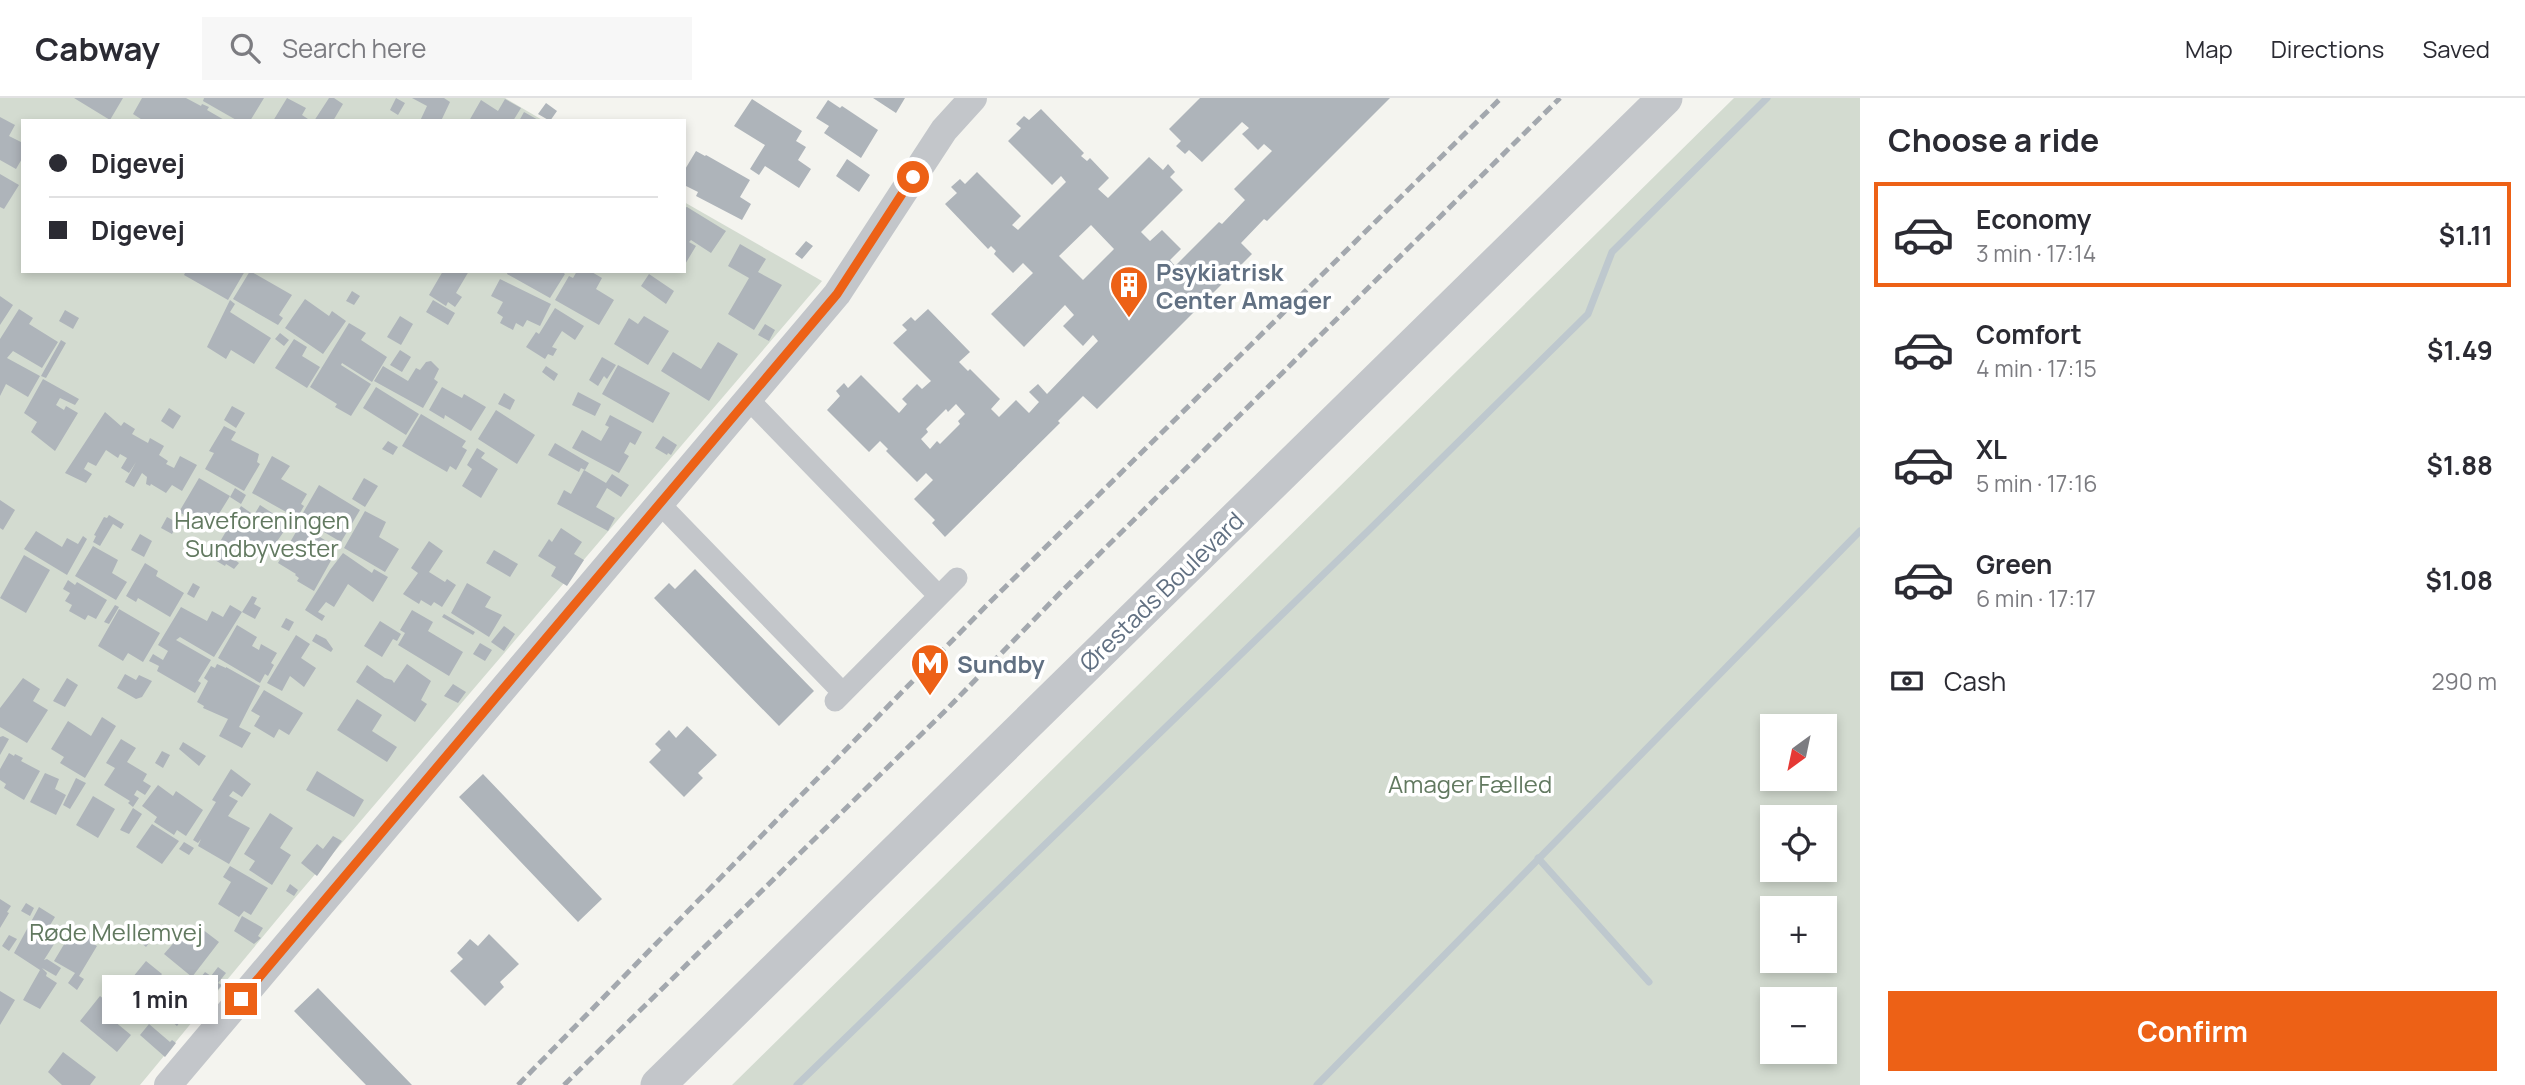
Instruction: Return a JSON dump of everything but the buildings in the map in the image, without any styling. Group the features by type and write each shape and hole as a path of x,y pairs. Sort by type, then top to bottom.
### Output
{"street":[{"path":"168,1085 837,294 944,130 974,98"},
{"name":"Ørestads Boulevard","path":"658,1085 1665,98"},
{"path":"748,398 938,595"},
{"path":"659,503 839,697 957,578"}],"green space":[{"name":"Haveforeningen Sundbyvester","path":"0,98 505,98 541,119 21,119 21,273 686,273 686,203 822,281 294,899 140,1085 0,1085"},
{"name":"Amager Fælled","path":"1734,98 1860,98 1860,1085 732,1085"}],"waterway":[{"path":"797,1085 1588,314 1612,252 1767,98"},
{"path":"1317,1085 1860,531"},
{"path":"1538,858 1649,982"}],"railway":[{"path":"518,1085 987,605 1501,98"},
{"path":"564,1085 945,711 1059,594 1560,98"}],"place":[{"name":"Psykiatrisk Center Amager","path":"1129,319"},
{"name":"Sundby","path":"930,697"}],"route":[{"path":"241,999 837,294 913,177"}],"park label":[{"name":"Røde Mellemvej","path":"116,931"}]}
